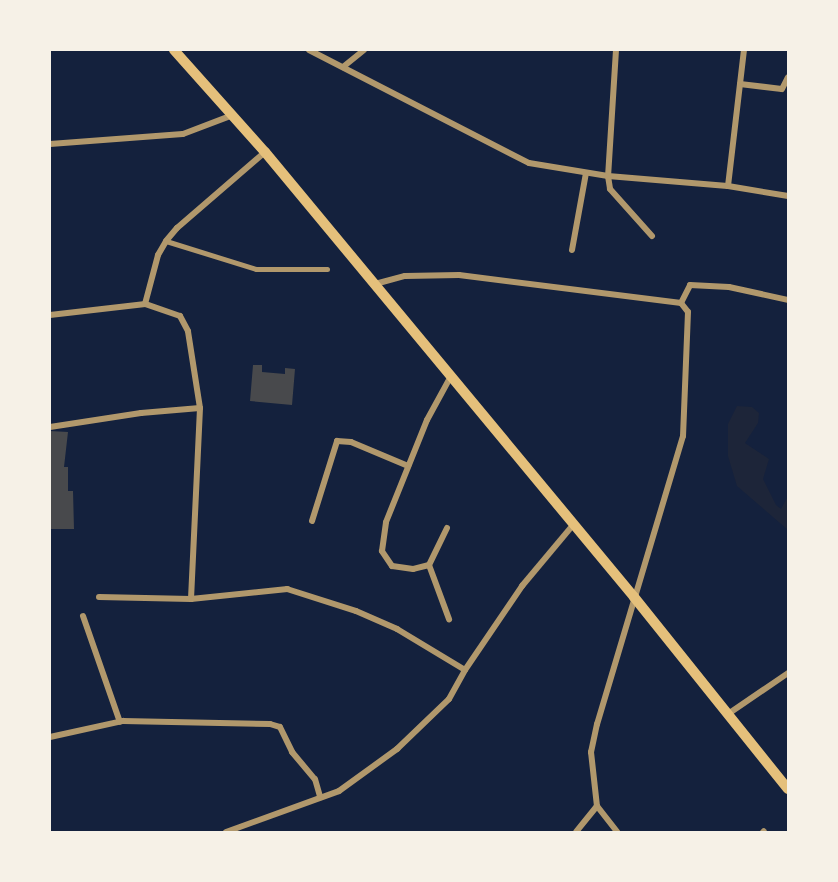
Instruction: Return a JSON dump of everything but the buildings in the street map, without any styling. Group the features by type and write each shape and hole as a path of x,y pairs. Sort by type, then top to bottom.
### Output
{"main road":[{"path":"174,50 265,152 375,284 634,597 789,789"}],"street":[{"path":"309,50 529,163 608,176 728,186 789,196"},
{"path":"343,67 364,50"},
{"path":"616,50 609,189 652,236"},
{"path":"728,186 744,50"},
{"path":"740,84 782,88 789,77"},
{"path":"50,144 183,134 233,115"},
{"path":"145,304 158,255 166,241 177,228 265,152"},
{"path":"572,250 586,173"},
{"path":"166,241 256,269 327,269"},
{"path":"375,284 405,276 450,274 681,303 688,312 683,436 634,597 591,752 597,806 617,832"},
{"path":"681,303 690,285 729,286 789,300"},
{"path":"50,315 145,304 180,316 188,331 200,408 191,599"},
{"path":"429,565 413,568 392,566 382,551 386,522 408,466 427,420 451,376"},
{"path":"50,427 141,413 200,408"},
{"path":"312,521 337,441 351,442 408,466"},
{"path":"226,832 339,791 397,749 449,699 465,670 522,586 573,525"},
{"path":"447,528 429,565 449,619"},
{"path":"99,597 191,599 287,589 356,611 397,629 465,670"},
{"path":"83,616 120,722"},
{"path":"728,714 789,673"},
{"path":"50,737 120,722 270,724 280,727 292,752 315,779 320,797"},
{"path":"576,832 597,806"}],"shaded area":[{"path":"737,406 752,407 759,413 758,423 745,443 769,459 763,479 776,505 781,509 788,496 788,530 737,486 728,456 728,424"}]}
